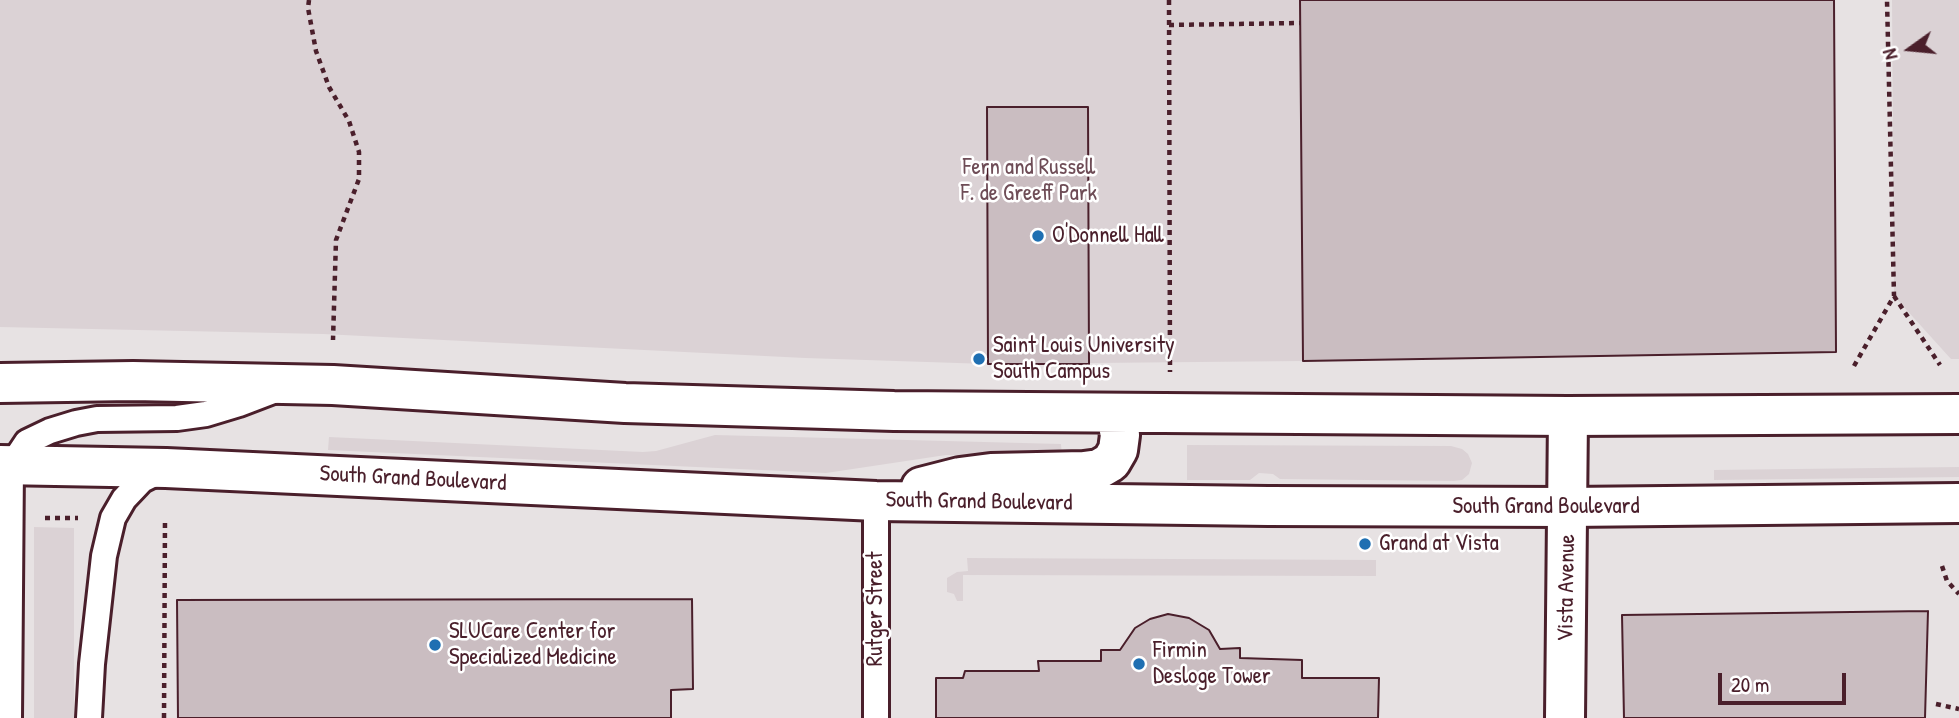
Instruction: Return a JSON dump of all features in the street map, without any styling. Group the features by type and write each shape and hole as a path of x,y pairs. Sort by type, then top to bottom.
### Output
{"main road":[{"path":"0,383 289,384 638,403 894,411 1568,416 1959,414"},
{"path":"876,501 960,477 991,473 1099,469 1111,462 1118,450 1120,435 1112,413"},
{"name":"Vista Avenue","path":"1565,718 1568,416"},
{"name":"South Grand Boulevard","path":"6,466 166,468 876,501 1568,507 1959,503"}],"lane":[{"path":"9,718 6,466 27,442 76,423 97,419 177,418 206,414 289,384"},
{"path":"89,718 104,556 113,518 124,499 142,480 166,468"},
{"name":"Rutger Street","path":"876,501 876,718"}],"path":[{"path":"309,0 316,51 329,87 349,121 359,152 359,179 336,240 333,340"},
{"path":"1168,0 1170,383"},
{"path":"1854,366 1894,296 1887,0"},
{"path":"1169,25 1300,23"},
{"path":"1894,296 1940,365"},
{"path":"34,517 79,518"},
{"path":"164,718 165,519"},
{"path":"1942,566 1947,581 1959,594"},
{"path":"1936,704 1959,709"}],"shaded area":[{"name":"Saint Louis University South Campus","path":"0,0 1959,0 1959,718 0,718"}],"green space":[{"name":"Fern and Russell F. de Greeff Park","path":"0,0 1300,0 1303,361 988,364 805,358 323,334 0,327"},
{"path":"1892,0 1959,0 1959,359 1951,359 1894,296"},
{"path":"715,435 1061,444 1062,456 946,455 826,473 328,450 329,437 643,452"},
{"path":"1187,445 1451,446 1462,449 1472,463 1469,474 1462,480 1454,481 1280,479 1273,474 1259,473 1250,480 1187,480"},
{"path":"1959,467 1959,477 1714,480 1714,470"},
{"path":"34,527 74,528 74,718 34,718"},
{"path":"967,558 1376,560 1376,576 963,575 963,601 957,601 954,594 947,592 947,578 957,572 968,571"}],"building":[{"path":"1300,0 1834,0 1836,352 1303,361"},
{"name":"O'Donnell Hall","path":"987,107 1088,107 1089,364 988,364"},
{"name":"SLUCare Center for Specialized Medicine","path":"692,599 693,689 671,690 671,718 178,718 177,600"},
{"path":"1928,611 1925,718 1624,718 1622,615"},
{"name":"Firmin Desloge Tower","path":"1168,614 1189,618 1209,630 1220,649 1240,648 1240,658 1302,660 1302,678 1379,678 1378,718 936,718 936,678 963,678 965,671 1039,671 1038,661 1101,661 1101,650 1120,650 1135,628 1150,619"}],"place":[{"name":"O'Donnell Hall","path":"1038,236"},
{"name":"Saint Louis University South Campus","path":"979,359"},
{"name":"Grand at Vista","path":"1365,544"},
{"name":"SLUCare Center for Specialized Medicine","path":"435,645"},
{"name":"Firmin Desloge Tower","path":"1139,664"}]}
